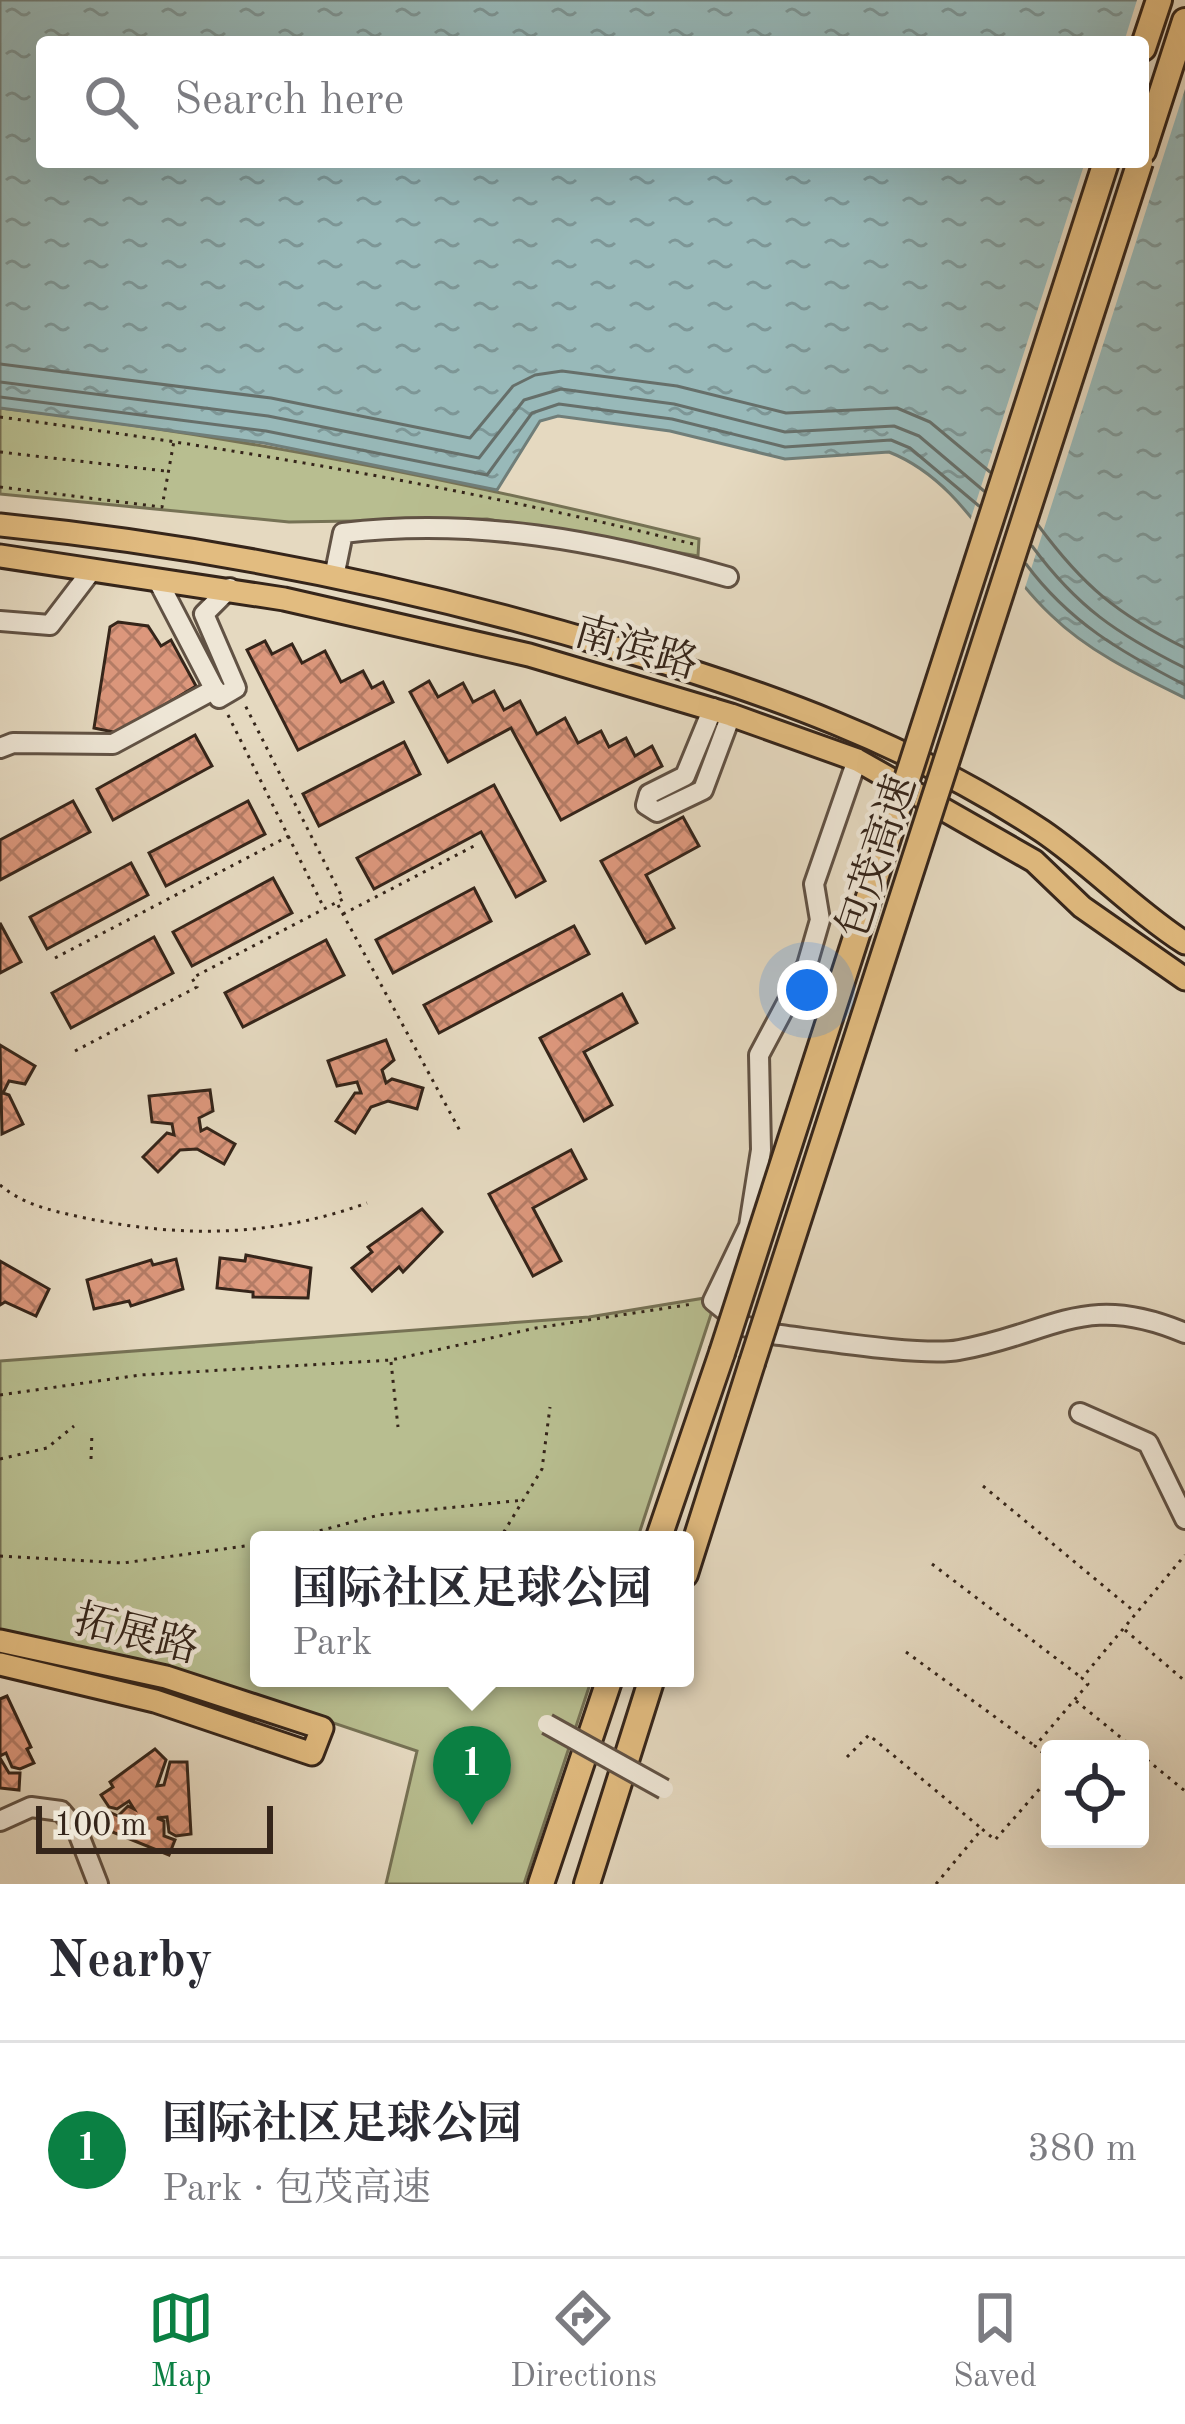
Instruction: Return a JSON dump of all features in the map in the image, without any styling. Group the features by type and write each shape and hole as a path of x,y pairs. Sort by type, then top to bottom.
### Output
{"highway":[{"path":"1147,36 1159,0"},
{"path":"1149,133 1185,21"},
{"name":"包茂高速","path":"661,1531 1104,168"},
{"name":"包茂高速","path":"694,1546 1138,168"},
{"path":"541,1884 607,1687"},
{"path":"587,1884 649,1687"}],"main road":[{"name":"南滨路","path":"0,525 334,577 560,631 763,692 848,727 1042,832 1185,943"},
{"name":"南滨路","path":"0,556 230,588 529,655 722,711 857,760 1034,861 1082,907 1185,979"},
{"name":"拓展路","path":"0,1641 166,1677 322,1729 312,1754 155,1701 0,1664"}],"street":[{"path":"334,577 343,533 412,524 599,544 728,577"},
{"path":"0,620 50,625 92,570"},
{"path":"157,579 223,692"},
{"path":"223,692 204,614 230,588"},
{"path":"0,748 13,743 113,744 223,692"},
{"path":"653,803 685,776 722,711"},
{"path":"857,760 814,884 820,920 807,965 759,1055 761,1150 749,1226 713,1300 744,1326 772,1334 955,1352 1079,1312 1114,1313 1185,1333"},
{"path":"1080,1413 1148,1443 1185,1519"},
{"path":"547,1724 664,1789"},
{"path":"0,1821 31,1807 61,1811 77,1830 98,1884"}],"path":[{"path":"0,417 174,440 474,494 693,544"},
{"path":"0,487 162,507 174,440"},
{"path":"0,452 168,472"},
{"path":"223,692 324,909"},
{"path":"75,1052 197,987 192,978 343,899 223,692"},
{"path":"55,958 289,836"},
{"path":"343,914 474,846"},
{"path":"337,902 460,1131"},
{"path":"0,1186 44,1209 186,1234 286,1225 367,1203"},
{"path":"0,1395 140,1375 391,1360 536,1328 713,1300"},
{"path":"391,1360 398,1427"},
{"path":"505,1531 542,1469 550,1407"},
{"path":"0,1459 47,1448 74,1426"},
{"path":"91,1460 92,1432"},
{"path":"983,1486 1136,1613"},
{"path":"319,1531 379,1515 524,1500"},
{"path":"0,1556 123,1563 250,1545"},
{"path":"1082,1678 1185,1555"},
{"path":"932,1564 1088,1684 1035,1746"},
{"path":"1123,1629 1185,1681"},
{"path":"906,1652 1041,1751"},
{"path":"1074,1700 1123,1740"},
{"path":"848,1757 869,1735 995,1840 1041,1787"},
{"path":"1149,1761 1185,1791"},
{"path":"937,1884 982,1829"}],"green space":[{"path":"0,408 264,446 525,498 699,539 698,556 487,519 289,522 0,494"},
{"path":"717,1296 640,1531 250,1531 250,1687 589,1687 524,1884 386,1884 417,1751 167,1667 0,1632 0,1361 589,1317"}],"water":[{"path":"0,0 1185,0 1185,698 1115,662 1066,628 1031,594 959,503 915,465 889,452 785,459 670,431 558,416 540,421 497,490 264,443 0,408"}],"pier":[{"path":"1137,0 1185,0 1185,89 1024,591 970,521 1083,168 1149,168 1149,36 1126,36"}],"building":[{"path":"118,622 148,626 161,646 171,640 196,686 118,733 94,728 110,627"},
{"path":"265,641 272,654 292,644 302,663 325,651 341,682 363,671 372,688 383,682 393,702 298,750 247,650"},
{"path":"429,681 438,697 463,683 473,702 494,691 504,710 520,701 537,734 565,718 578,743 601,731 609,747 626,738 635,756 652,746 662,766 561,820 511,728 448,762 410,692"},
{"path":"195,735 212,766 113,820 97,789"},
{"path":"404,742 420,774 319,826 303,794"},
{"path":"494,785 545,881 516,897 481,832 374,889 357,858"},
{"path":"73,801 90,832 0,880 0,840"},
{"path":"248,801 265,834 166,886 149,853"},
{"path":"683,817 699,846 646,875 674,928 646,943 601,861"},
{"path":"131,863 148,895 47,949 30,917"},
{"path":"273,878 292,913 192,966 173,932"},
{"path":"474,888 491,921 393,973 376,940"},
{"path":"0,923 21,962 0,973"},
{"path":"574,926 589,954 439,1033 424,1005"},
{"path":"154,937 173,973 71,1028 52,993"},
{"path":"326,940 344,975 243,1027 225,993"},
{"path":"622,994 637,1023 584,1052 612,1105 584,1121 540,1038"},
{"path":"386,1040 394,1060 382,1070 386,1083 392,1079 423,1088 417,1109 388,1101 371,1107 355,1133 336,1121 355,1093 361,1093 357,1082 337,1086 328,1061"},
{"path":"0,1045 35,1066 25,1084 9,1081 3,1093 9,1095 23,1124 2,1134"},
{"path":"210,1090 213,1111 199,1118 201,1131 207,1128 235,1144 224,1164 197,1149 180,1150 158,1172 143,1157 167,1133 174,1135 172,1124 152,1122 149,1096"},
{"path":"571,1150 586,1179 533,1208 561,1261 533,1276 489,1194"},
{"path":"422,1209 442,1232 403,1272 399,1267 372,1291 352,1268 372,1252 368,1247"},
{"path":"246,1255 311,1268 308,1298 253,1297 253,1292 217,1288 220,1258 245,1261"},
{"path":"176,1259 183,1289 131,1306 129,1301 94,1309 87,1280 151,1260 153,1265"},
{"path":"0,1261 49,1289 36,1316 5,1302 0,1305"},
{"path":"7,1696 34,1763 20,1769 12,1767 6,1753 0,1756 0,1699"},
{"path":"155,1749 166,1760 157,1786 164,1785 170,1762 187,1762 191,1834 176,1836 169,1832 167,1817 157,1818 164,1821 164,1836 175,1840 169,1855 100,1827 107,1811 118,1816 128,1806 134,1809 129,1801 117,1809 109,1807 101,1795 113,1787 110,1782"},
{"path":"0,1758 9,1773 20,1773 19,1790 0,1788"}],"place":[{"name":"国际社区足球公园","path":"472,1825"}]}
